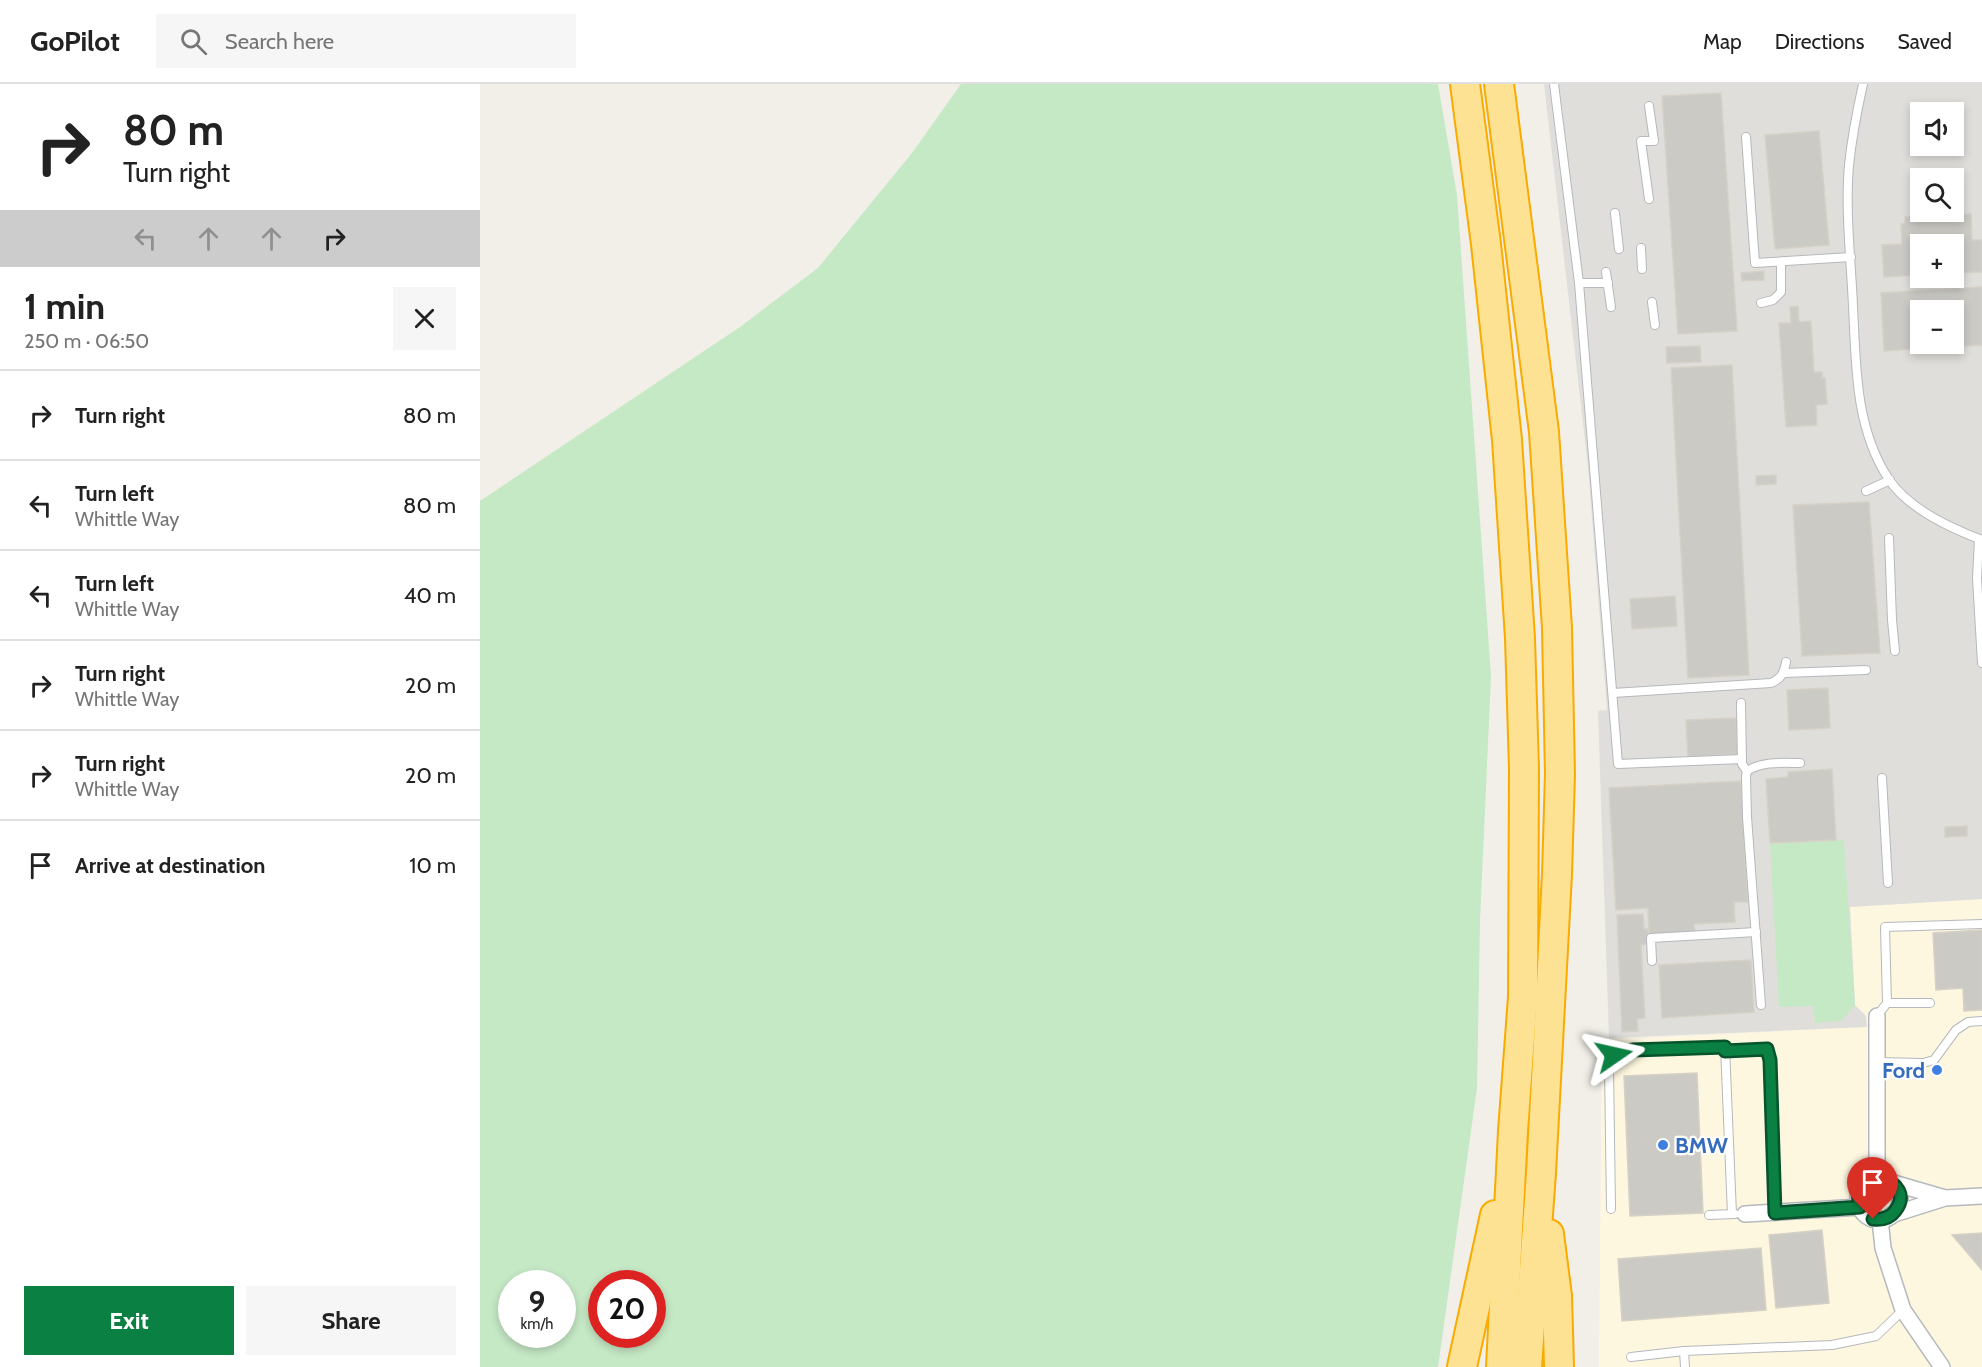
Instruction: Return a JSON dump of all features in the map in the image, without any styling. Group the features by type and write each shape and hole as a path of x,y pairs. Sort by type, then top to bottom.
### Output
{"highway":[{"path":"1465,84 1486,244 1507,440 1520,638 1524,769 1523,997 1513,1131 1501,1367"},
{"path":"1500,84 1544,432 1557,628 1560,774 1557,874 1527,1367"},
{"path":"1462,1367 1513,1131"},
{"path":"1540,1173 1557,1296 1559,1367"}],"street":[{"path":"1877,1016 1884,1180 1899,1193 1898,1206 1885,1217 1883,1248 1903,1310 1942,1367"},
{"path":"1945,1198 1884,1180 1865,1183 1858,1194 1860,1207 1868,1216 1885,1217 1945,1198 1982,1196"},
{"path":"1739,1214 1860,1207"}],"lane":[{"path":"1554,84 1579,283 1618,764 1742,759"},
{"path":"1863,84 1849,166 1851,256 1860,406 1875,455 1890,480 1911,503 1981,540 1977,578 1982,663"},
{"path":"1649,106 1654,141 1641,141 1649,199"},
{"path":"1746,137 1755,263 1851,256"},
{"path":"1615,213 1619,249"},
{"path":"1641,248 1642,268"},
{"path":"1761,303 1773,300 1781,292 1780,262"},
{"path":"1606,272 1611,307"},
{"path":"1579,283 1608,282"},
{"path":"1652,303 1655,325"},
{"path":"1866,491 1890,480"},
{"path":"1889,538 1895,651"},
{"path":"1613,693 1771,683 1779,680 1784,673 1786,662"},
{"path":"1784,673 1866,670"},
{"path":"1741,703 1742,759 1747,771 1747,817 1761,1005"},
{"path":"1747,771 1754,766 1766,764 1800,763"},
{"path":"1882,778 1888,883"},
{"path":"1877,1016 1887,1003 1885,927 1982,924"},
{"path":"1652,961 1651,938 1756,932"},
{"path":"1887,1003 1930,1003"},
{"path":"1878,1062 1923,1063 1934,1060 1956,1030 1968,1022 1982,1021"},
{"path":"1611,1209 1609,1067 1614,1055 1633,1050 1725,1047 1739,1214 1709,1215"},
{"path":"1725,1051 1767,1049 1770,1060 1775,1213"},
{"path":"1631,1357 1684,1352 1832,1345 1876,1336 1903,1310"},
{"path":"1684,1352 1685,1367"}],"shaded area":[{"path":"1544,84 1982,84 1982,899 1850,907 1855,1005 1866,1016 1867,1027 1609,1038 1598,711 1607,710 1588,467"},
{"path":"1982,899 1982,1367 1599,1367 1602,1040 1866,1027 1866,1016 1855,1005 1850,907"}],"green space":[{"path":"961,84 1438,84 1457,195 1491,676 1480,920 1477,1088 1438,1367 480,1367 480,501 740,327 818,268 912,153"},
{"path":"1844,840 1855,1005 1841,1021 1815,1023 1813,1006 1779,1007 1770,844"}],"building":[{"path":"1721,93 1737,331 1678,334 1662,96"},
{"path":"1819,131 1829,245 1775,249 1765,135"},
{"path":"1964,214 1971,214 1972,240 1982,240 1982,272 1964,273 1964,234 1910,234 1910,276 1884,277 1882,245 1902,244 1901,224 1905,224 1905,217 1910,217 1910,222 1964,222"},
{"path":"1764,271 1764,280 1742,281 1741,273"},
{"path":"1982,287 1982,345 1964,346 1964,300 1910,300 1910,349 1884,351 1881,293"},
{"path":"1798,306 1799,322 1811,321 1814,372 1822,372 1822,378 1825,378 1827,404 1816,405 1817,425 1786,427 1779,323 1791,323 1790,307"},
{"path":"1700,346 1701,362 1667,363 1666,347"},
{"path":"1732,365 1749,675 1688,678 1671,368"},
{"path":"1776,475 1776,484 1756,485 1756,476"},
{"path":"1869,502 1880,653 1802,656 1793,505"},
{"path":"1675,596 1677,626 1632,629 1630,599"},
{"path":"1828,688 1830,728 1789,730 1787,690"},
{"path":"1736,718 1738,754 1688,757 1686,720"},
{"path":"1832,769 1836,840 1770,843 1766,779 1788,777 1788,772"},
{"path":"1741,781 1748,902 1734,902 1735,922 1694,924 1695,932 1649,934 1648,908 1616,910 1609,788"},
{"path":"1967,826 1967,836 1945,837 1945,827"},
{"path":"1643,914 1644,929 1648,929 1649,944 1641,945 1645,1018 1637,1019 1638,1031 1622,1032 1617,915"},
{"path":"1982,930 1982,1010 1964,1011 1963,988 1936,990 1933,933"},
{"path":"1751,960 1754,1012 1662,1018 1659,965"},
{"name":"BMW","path":"1697,1073 1703,1213 1630,1216 1624,1076"},
{"path":"1822,1230 1829,1303 1776,1308 1769,1235"},
{"path":"1982,1233 1982,1270 1952,1235"},
{"path":"1761,1248 1766,1310 1622,1321 1618,1259"}],"place":[{"name":"Ford","path":"1937,1070"},
{"name":"BMW","path":"1663,1145"}],"route":[{"path":"1614,1055 1633,1050 1725,1047 1725,1051 1767,1049 1770,1060 1775,1213 1860,1207 1858,1194 1865,1183 1877,1178 1884,1179 1896,1187 1899,1193 1898,1206 1886,1218 1873,1219"}]}
